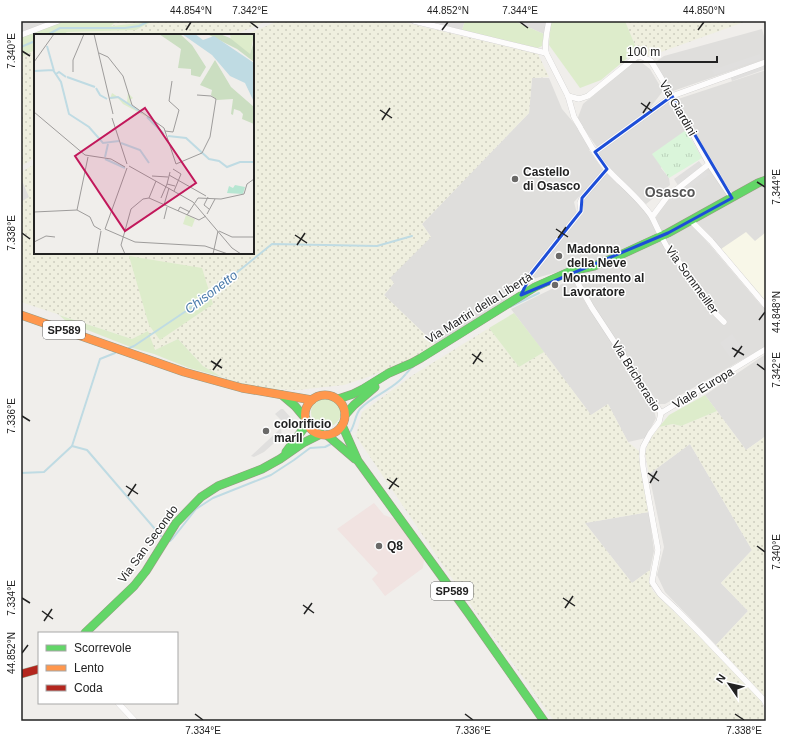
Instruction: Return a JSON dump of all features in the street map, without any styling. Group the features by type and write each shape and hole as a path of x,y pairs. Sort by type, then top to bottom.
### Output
{"street":[{"path":"21,35 58,21"},
{"path":"414,21 546,53 549,21"},
{"name":"Via Sommeiller","path":"546,53 568,96 574,117 595,152 607,169 645,206 667,247 701,290 716,314 724,322"},
{"name":"Via Giardini","path":"568,96 579,99 588,96 636,57 640,56 651,61 709,164 732,198"},
{"path":"595,152 672,96 766,62"},
{"path":"652,217 667,197 709,164"},
{"path":"521,295 525,282 581,211 580,203 582,198 607,169"},
{"name":"Via Martiri della Libertà","path":"402,368 451,340 521,295 545,282 571,271 594,266 616,257 691,221 766,180"},
{"path":"691,221 711,241 766,306"},
{"name":"Via Bricherasio","path":"571,271 592,308 661,413 659,422 643,446 642,456 658,550 652,582 660,594 700,633 764,700 766,704"},
{"name":"SP589","path":"21,315 184,372 242,388 312,400 316,396 322,395 333,396 338,399 353,394 363,390 389,373 402,368"},
{"name":"Viale Europa","path":"661,413 766,349"},
{"name":"SP589","path":"402,368 354,404 345,415 342,425 358,461 544,721"},
{"name":"SP589","path":"281,394 294,406 311,429 324,434 358,461"},
{"path":"338,399 342,403 345,415"},
{"path":"280,459 306,422 306,409 312,400"},
{"path":"324,434 333,433 342,425"},
{"name":"Via San Secondo","path":"86,632 134,586 146,571 176,523 201,497 218,486 262,469 304,443 324,434"},
{"path":"21,674 38,669"},
{"path":"119,704 136,721"}],"highlighted area":[{"path":"672,96 732,198 668,233 521,295 531,274 581,211 582,198 607,169 595,152"}],"shaded area":[{"path":"21,21 51,21 21,32"},
{"path":"431,21 465,21 462,30"},
{"path":"514,21 546,21 544,34"},
{"path":"762,29 766,43 766,59 670,92 654,63 664,56"},
{"path":"760,54 761,59 714,75 712,70"},
{"path":"637,59 650,69 663,91 649,109 597,147 577,120 583,104"},
{"path":"766,63 766,69 732,81 730,76"},
{"path":"766,70 766,177 732,193 675,100"},
{"path":"532,78 549,78 562,109 579,129 590,147 589,150 603,170 574,202 577,214 566,228 563,228 559,233 560,235 526,277 504,301 436,345 384,295 394,283 389,278 431,237 422,224 529,113"},
{"path":"670,100 686,130 661,168 669,178 670,185 646,204 608,167 597,152"},
{"path":"699,161 709,175 671,202 667,197 679,187 674,179"},
{"path":"710,167 729,197 663,234 655,219 664,203"},
{"path":"606,172 631,193 646,209 658,235 601,260 536,278 529,282 540,264 583,210 582,201"},
{"path":"21,178 30,197 21,202"},
{"path":"766,182 766,302 695,221"},
{"path":"692,224 766,311 766,346 665,404 659,404 582,289 576,275"},
{"path":"746,232 755,241 766,232 766,302 721,249"},
{"path":"572,279 589,309 652,403 656,418 646,438 628,442 608,404 591,415 511,309"},
{"path":"732,334 745,353 733,361 720,343"},
{"path":"766,354 766,436 746,450 705,395"},
{"path":"283,409 293,420 290,429 275,414"},
{"path":"281,428 282,436 264,452 254,457 251,456"},
{"path":"690,444 752,550 721,583 748,611 716,645 665,592 657,575 664,547 649,474"},
{"path":"374,503 384,515 395,519 424,560 423,568 385,596 372,579 378,573 337,529"},
{"path":"649,512 654,551 650,570 632,583 585,523"}],"green space":[{"path":"64,21 116,21 111,26 153,21 136,30 34,34 34,50 21,57 21,38"},
{"path":"116,21 145,21 140,23 110,26"},
{"path":"153,21 267,21 236,34 64,34 67,32 136,30"},
{"path":"278,21 399,21 538,54 549,77 532,78 529,113 422,224 431,237 390,278 394,283 384,295 436,345 400,365 344,385 297,390 269,389 241,385 222,377 203,366 178,339 155,350 132,339 21,302 21,202 29,197 21,178 21,172 34,165 34,254 254,254 254,34 247,34"},
{"path":"465,21 514,21 544,34 542,46 538,48 462,30"},
{"path":"551,21 625,21 637,50 601,80 580,88 549,45"},
{"path":"625,21 747,21 650,56 637,50"},
{"path":"34,50 34,159 21,166 21,56"},
{"path":"686,130 702,158 669,178 652,154"},
{"path":"129,256 202,268 213,304 160,340 149,325"},
{"path":"514,313 544,352 519,367 489,328"},
{"path":"59,315 132,339 148,331 155,350 178,339 203,366 222,377 189,368 154,354 133,348 67,322"},
{"path":"489,328 519,367 544,352 591,415 608,404 628,442 639,451 649,512 585,523 632,583 650,570 649,582 653,591 762,701 766,721 554,721 444,567 356,436 362,412 413,375"},
{"path":"705,395 717,411 681,426 673,424 659,427 669,415"},
{"path":"326,397 337,401 341,412 337,423 326,427 315,423 311,412 315,401"},
{"path":"717,411 746,450 766,436 766,699 716,645 748,611 721,583 752,550 690,444 649,474 645,453 649,440 659,427 673,424 681,426"}],"waterway":[{"name":"Chisonetto","path":"49,34 60,28 125,28 139,26 149,21"},
{"name":"Chisonetto","path":"21,47 34,41"},
{"name":"Chisonetto","path":"129,348 204,299 272,244 377,246 412,236"},
{"path":"510,307 539,293"},
{"name":"Chisonetto","path":"21,473 44,472 72,446 100,359 115,353"},
{"path":"350,432 360,409 369,401 394,385 414,366"},
{"path":"170,541 196,509 213,498 271,475 310,448 325,447 333,443"},
{"path":"72,446 87,450 161,536"}],"traffic: fast":[{"path":"338,399 353,394 389,373 421,358 535,287 571,271 594,266 668,233 766,180"},
{"path":"345,415 375,387"},
{"path":"282,395 295,406 306,419"},
{"path":"286,452 307,424"},
{"path":"342,425 358,461 469,614 544,721"},
{"path":"86,632 134,586 146,571 176,523 201,497 218,486 262,469 303,443 321,434"},
{"path":"327,435 355,459"}],"traffic: slow":[{"path":"21,315 184,372 242,388 312,400"},
{"path":"321,395 329,395 336,398 342,404 345,415 342,426 336,432 329,435 321,435 314,432 308,426 305,419 305,411 308,404 314,398 321,395"}],"traffic: jam":[{"path":"21,674 38,669"}],"place":[{"name":"Castello di Osasco","path":"515,179"},
{"name":"Madonna della Neve","path":"559,256"},
{"name":"Monumento al Lavoratore","path":"555,285"},
{"name":"colorificio marll","path":"266,431"},
{"name":"Q8","path":"379,546"}],"district":[{"name":"Osasco","path":"670,192"}]}
